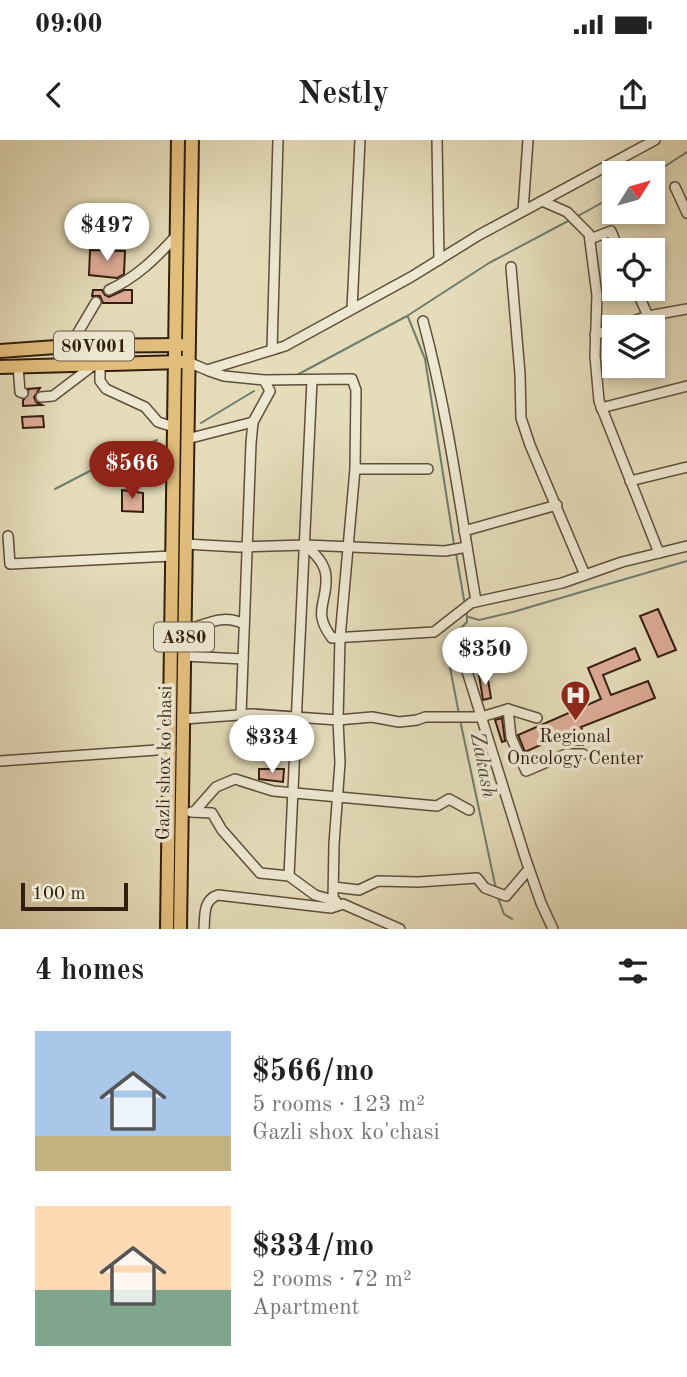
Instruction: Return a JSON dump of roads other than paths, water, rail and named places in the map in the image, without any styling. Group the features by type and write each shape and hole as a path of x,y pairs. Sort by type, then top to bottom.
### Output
{"highway":[{"name":"A380","path":"178,140 175,325 182,345"},
{"name":"A380","path":"182,345 192,140"},
{"name":"80V001","path":"0,351 70,346 182,345"},
{"name":"Gazli shox ko'chasi","path":"167,929 174,427 182,345"},
{"name":"80V001","path":"0,367 181,362"},
{"name":"Gazli shox ko'chasi","path":"180,929 188,811 184,719 187,439 181,362"}],"lane":[{"path":"272,350 278,140"},
{"path":"352,309 360,140"},
{"path":"437,140 439,260"},
{"path":"523,211 528,140"},
{"path":"207,370 285,346 523,211 655,140"},
{"path":"675,187 687,213"},
{"path":"542,201 567,212 589,237 597,295 595,335 599,401 659,553"},
{"path":"589,237 611,231 614,238"},
{"path":"109,290 129,280 149,265 176,236"},
{"path":"511,267 521,418 585,575"},
{"path":"70,346 96,302"},
{"path":"654,315 687,309"},
{"path":"423,321 436,369 464,531 464,547 476,601"},
{"path":"595,335 602,333"},
{"path":"181,362 225,376 264,380 347,377 355,384 355,469 340,638 339,796 334,844 334,887 337,902"},
{"path":"41,397 53,396 98,364 100,381 106,389 145,407 158,422 174,427"},
{"path":"18,366 20,392 23,393"},
{"path":"241,715 253,422 270,391 264,380"},
{"path":"289,876 312,380"},
{"path":"601,408 687,386"},
{"path":"187,439 253,422"},
{"path":"630,481 687,467"},
{"path":"355,469 428,470"},
{"path":"464,531 557,505"},
{"path":"8,536 10,564 172,556"},
{"path":"185,544 248,547 306,545 445,551 464,547"},
{"path":"306,545 321,561 326,577 320,612 332,638 434,632 463,607 476,601 562,583 687,546"},
{"path":"184,631 203,622 220,619 244,624"},
{"path":"184,656 243,659"},
{"path":"466,668 529,869 553,929"},
{"path":"184,719 241,715 338,720 372,717 399,722 425,717 481,717 508,709 537,718"},
{"path":"508,709 511,737 526,771 566,754 583,754"},
{"path":"0,761 171,749"},
{"path":"188,811 216,787 235,779 273,792 438,806 449,799 469,810"},
{"path":"188,811 212,813 222,830 260,873 289,876 315,895 400,929"},
{"path":"334,887 359,890 378,881 418,882 477,878 485,888 506,896 529,869"},
{"path":"204,929 206,902 218,895 331,908 337,902"}],"waterway":[{"name":"Zakash","path":"665,166 687,152"},
{"name":"Zakash","path":"578,216 602,203"},
{"name":"Zakash","path":"295,376 407,316 489,263 570,220"},
{"name":"Zakash","path":"408,317 425,359 454,544"},
{"name":"Zakash","path":"201,423 254,391"},
{"name":"Zakash","path":"55,489 157,440"},
{"name":"Zakash","path":"456,553 464,600"},
{"name":"Zakash","path":"469,617 479,620 513,612 687,561"},
{"name":"Zakash","path":"459,714 446,647 447,642 467,622 467,613"},
{"name":"Zakash","path":"460,720 496,889"},
{"name":"Zakash","path":"498,898 504,914 512,919"}],"tunnel":[{"path":"23,393 41,397"}],"place":[{"name":"Regional Oncology Center","path":"575,723"}]}
